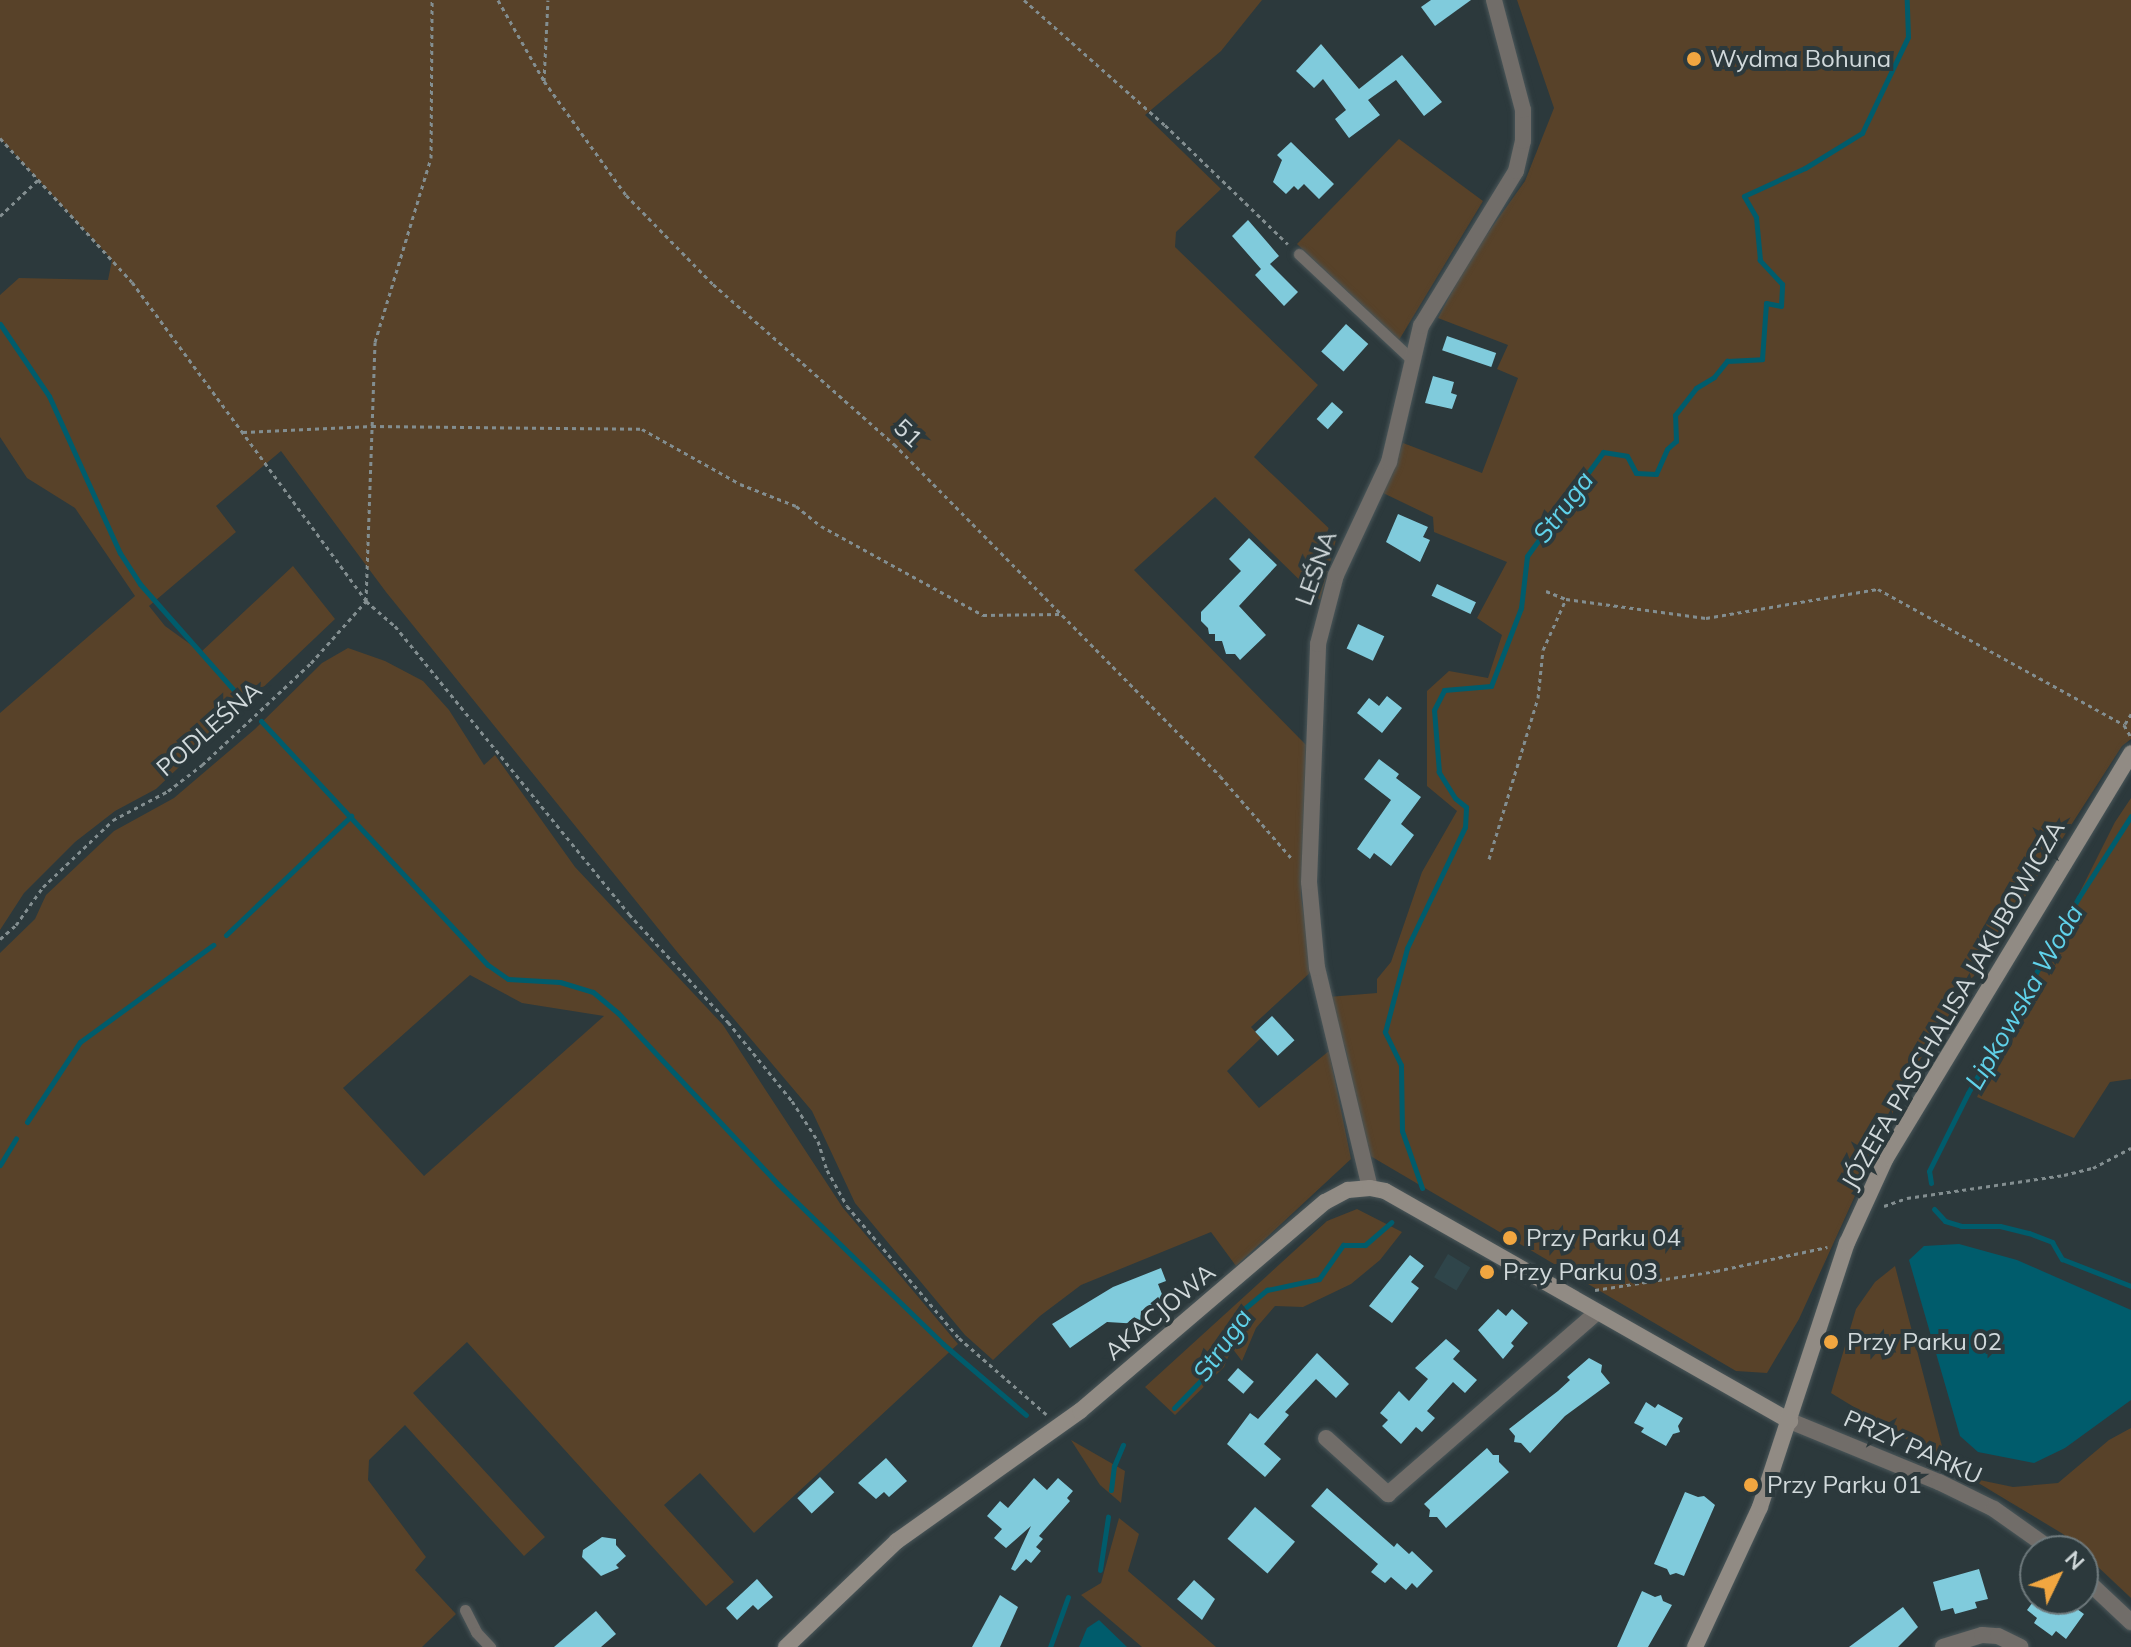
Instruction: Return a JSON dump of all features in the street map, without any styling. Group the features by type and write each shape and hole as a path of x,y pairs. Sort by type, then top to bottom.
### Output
{"street":[{"name":"LEŚNA","path":"1370,1188 1324,1006 1309,882 1320,628 1336,575 1389,462 1408,389 1410,358 1421,326 1516,171 1523,141 1523,110 1494,0"},
{"name":"JÓZEFA PASCHALISA JAKUBOWICZA","path":"1695,1647 1760,1507 1858,1217 1924,1093 1995,983 2131,753"},
{"name":"AKACJOWA","path":"786,1647 897,1541 1057,1427 1159,1347 1325,1202 1348,1190 1370,1188"},
{"path":"1370,1188 1385,1191 1790,1421"},
{"path":"1326,1438 1388,1494 1590,1308"},
{"name":"PRZY PARKU","path":"1790,1421 1994,1509 2031,1535"},
{"path":"2099,1591 2128,1617"},
{"path":"1943,1647 1982,1635 1998,1636 2021,1647"}],"lane":[{"path":"1299,254 1410,358"},
{"path":"465,1610 476,1632 490,1647"}],"path":[{"path":"366,601 375,342 431,158 432,0"},
{"name":"51","path":"498,0 544,81 626,195 713,284 894,444 1252,811 1309,882"},
{"path":"544,81 548,0"},
{"path":"1024,0 1165,125 1299,254"},
{"path":"0,138 132,282 366,601 395,626 629,914 728,1022 792,1101 818,1141 827,1170 847,1206 959,1338 1057,1427"},
{"path":"0,216 38,180"},
{"path":"243,432 372,426 642,429 740,484 796,506 821,526 983,615 1062,614"},
{"path":"1546,591 1566,599 1706,618 1878,589 2124,725 2131,737"},
{"path":"1489,859 1538,698 1543,650 1566,599"},
{"name":"PODLEŚNA","path":"0,939 16,925 43,887 113,820 168,791 202,765 311,663 366,601"},
{"path":"2124,725 2131,714"},
{"path":"1858,1217 1907,1198 2093,1168 2131,1148"},
{"path":"1590,1308 1592,1290 1716,1271 1847,1243"}],"shaded area":[{"path":"0,0 1262,0 1221,51 1145,115 1221,189 1176,232 1175,247 1318,385 1254,457 1337,536 1320,600 1215,497 1134,570 1306,745 1301,896 1313,970 1251,1027 1261,1038 1227,1071 1259,1108 1329,1051 1351,1159 1236,1266 1211,1232 1081,1285 1040,1316 993,1360 965,1335 855,1203 812,1111 678,953 386,592 281,451 216,506 236,532 149,606 165,626 201,652 293,566 335,619 156,789 115,811 75,842 24,893 0,930 0,713 135,596 75,508 27,478 0,437 0,295 19,278 108,280 112,260 0,138"},
{"path":"1517,0 2131,0 2131,739 2122,746 1909,1077 1799,1319 1767,1373 1736,1371 1367,1154 1346,1051 1328,997 1377,993 1377,979 1391,962 1422,872 1457,811 1427,786 1427,691 1449,671 1488,678 1502,635 1477,618 1507,562 1434,532 1433,517 1381,492 1403,443 1482,473 1518,378 1497,369 1508,345 1438,318 1470,258 1525,181 1554,108"},
{"path":"1399,139 1483,201 1399,340 1297,244"},
{"path":"348,648 385,661 423,681 449,710 484,765 495,755 575,867 723,1025 843,1208 958,1344 754,1533 700,1473 664,1505 734,1582 706,1606 467,1342 413,1393 545,1537 524,1556 405,1425 369,1460 368,1480 426,1557 415,1570 456,1614 422,1647 0,1647 0,953 35,919 46,895 114,831 174,798 255,729 322,663","holes":["470,975 522,1003 604,1016 424,1176 343,1088"]},
{"path":"2131,798 2131,1079 2110,1082 2074,1138 1977,1097 2115,822"},
{"path":"1357,1209 1402,1232 1380,1260 1351,1284 1303,1307 1275,1306 1256,1328 1242,1361 1232,1348 1224,1367 1175,1415 1145,1387 1327,1221"},
{"path":"1448,1254 1470,1267 1456,1291 1434,1277"},
{"path":"1895,1266 1943,1450 1970,1478 1831,1393 1856,1309 1875,1282"},
{"path":"2131,1428 2131,1598 2099,1568 2099,1535 2063,1534 1970,1478 2013,1487 2058,1483 2109,1440"},
{"path":"1071,1440 1125,1471 1121,1503 1100,1485"},
{"path":"1119,1518 1139,1534 1128,1571 1216,1647 1142,1647 1081,1595 1101,1583"}],"water":[{"path":"1959,1244 2017,1260 2131,1310 2131,1400 2065,1448 2034,1463 1978,1452 1960,1436 1909,1260 1924,1246"},
{"path":"1099,1620 1127,1647 1079,1647 1087,1628"}],"building":[{"path":"1431,0 1471,0 1435,26 1421,7"},
{"path":"1321,44 1359,89 1402,55 1442,102 1424,116 1396,80 1368,100 1380,115 1349,138 1335,119 1346,110 1323,79 1314,88 1296,71"},
{"path":"1291,142 1334,184 1319,199 1304,184 1298,190 1294,186 1286,194 1273,182 1282,160 1277,155"},
{"path":"1248,220 1279,256 1270,264 1298,292 1284,306 1255,275 1261,269 1232,236"},
{"path":"1346,324 1368,344 1344,372 1321,351"},
{"path":"1447,336 1496,353 1491,367 1442,350"},
{"path":"1433,376 1454,382 1451,393 1457,395 1452,409 1425,403"},
{"path":"1332,402 1343,412 1328,429 1317,419"},
{"path":"1398,514 1428,527 1423,537 1430,540 1420,562 1386,542"},
{"path":"1249,538 1277,565 1239,606 1266,635 1240,660 1235,654 1226,654 1222,641 1215,641 1215,634 1209,634 1201,621 1201,612 1241,571 1229,559"},
{"path":"1437,584 1476,602 1470,614 1432,596"},
{"path":"1358,624 1384,636 1373,661 1347,648"},
{"path":"1387,696 1402,708 1382,733 1357,713 1369,698 1379,706"},
{"path":"1379,759 1399,774 1396,778 1421,797 1401,824 1414,835 1391,866 1374,853 1370,859 1357,849 1391,800 1364,779"},
{"path":"1272,1016 1295,1040 1278,1056 1255,1032"},
{"path":"1410,1255 1424,1266 1411,1282 1419,1288 1392,1323 1369,1306"},
{"path":"1161,1268 1166,1281 1158,1284 1165,1302 1141,1311 1140,1324 1107,1322 1070,1348 1052,1324 1113,1287"},
{"path":"1498,1309 1506,1316 1512,1309 1528,1323 1511,1343 1514,1346 1503,1359 1478,1330"},
{"path":"1446,1339 1460,1351 1453,1359 1477,1380 1465,1393 1453,1382 1427,1411 1435,1418 1422,1432 1416,1427 1401,1444 1382,1426 1388,1420 1380,1413 1399,1391 1409,1401 1428,1379 1415,1368"},
{"path":"1317,1353 1349,1384 1336,1398 1316,1379 1285,1412 1289,1415 1264,1444 1281,1459 1265,1477 1227,1444 1250,1413 1258,1419"},
{"path":"1589,1358 1602,1365 1601,1372 1610,1383 1565,1416 1530,1453 1521,1443 1514,1442 1515,1436 1509,1429 1558,1391 1570,1380 1567,1377"},
{"path":"1238,1368 1254,1382 1243,1394 1228,1380"},
{"path":"1646,1402 1655,1408 1658,1404 1683,1418 1678,1426 1680,1432 1673,1434 1666,1446 1641,1432 1644,1428 1634,1423"},
{"path":"1487,1448 1493,1455 1499,1455 1499,1462 1509,1472 1446,1528 1437,1517 1429,1517 1430,1510 1424,1504"},
{"path":"886,1458 907,1481 889,1497 884,1492 876,1499 858,1483"},
{"path":"820,1477 834,1492 812,1514 797,1498"},
{"path":"1034,1478 1047,1490 1058,1478 1073,1491 1067,1498 1070,1501 1039,1536 1043,1539 1036,1547 1041,1551 1031,1563 1026,1559 1015,1571 1011,1569 1031,1526 1006,1548 994,1538 1002,1529 987,1516 1000,1501 1008,1508"},
{"path":"1327,1488 1394,1547 1397,1543 1409,1554 1412,1551 1433,1571 1417,1588 1412,1583 1406,1590 1391,1577 1385,1583 1371,1572 1378,1564 1311,1506"},
{"path":"1685,1492 1704,1496 1715,1505 1684,1576 1676,1573 1670,1575 1667,1569 1654,1564"},
{"path":"1255,1507 1295,1542 1267,1573 1227,1539"},
{"path":"602,1537 616,1539 616,1545 626,1556 616,1565 619,1568 601,1576 582,1557 583,1550"},
{"path":"1979,1569 1988,1599 1975,1602 1977,1608 1955,1614 1953,1608 1941,1611 1933,1582"},
{"path":"757,1579 773,1597 758,1610 753,1605 737,1620 726,1608"},
{"path":"1194,1580 1215,1599 1202,1620 1177,1599"},
{"path":"1642,1591 1655,1597 1661,1595 1663,1601 1672,1605 1648,1647 1617,1647"},
{"path":"1000,1595 1018,1607 1000,1647 972,1647"},
{"path":"1903,1607 1918,1627 1898,1647 1849,1647"},
{"path":"596,1611 616,1634 601,1647 554,1647"},
{"path":"2033,1615 2083,1615 2066,1639 2056,1631 2052,1636 2034,1623 2037,1618"}],"waterway":[{"name":"Struga","path":"1422,1188 1402,1131 1401,1065 1385,1032 1407,948 1465,827 1466,807 1455,798 1439,772 1434,710 1444,690 1491,686 1521,608 1527,556 1603,452 1627,456 1636,473 1656,474 1667,449 1676,441 1675,415 1696,388 1714,377 1727,361 1762,359 1766,303 1781,306 1782,284 1760,260 1756,217 1744,196 1805,168 1862,133 1908,37 1907,0"},
{"path":"0,324 49,396 120,553 140,584 247,705"},
{"path":"261,721 488,965 508,979 560,982 593,992 618,1013 778,1184 943,1344 1026,1415"},
{"path":"226,935 351,816"},
{"name":"Lipkowska Woda","path":"1931,1183 1929,1171 1968,1093 2079,897 2131,816"},
{"path":"27,1122 80,1042 213,945"},
{"path":"0,1165 16,1138"},
{"name":"Lipkowska Woda","path":"1934,1209 1945,1221 1961,1226 2000,1226 2029,1233 2052,1242 2062,1259 2131,1286"},
{"name":"Struga","path":"1174,1408 1212,1369 1238,1314 1267,1290 1319,1279 1343,1245 1365,1245 1391,1222"},
{"name":"Struga","path":"1111,1490 1114,1466 1123,1445"},
{"name":"Struga","path":"1100,1570 1108,1517"},
{"name":"Struga","path":"1050,1647 1068,1597"}],"place":[{"name":"Wydma Bohuna","path":"1694,59"},
{"name":"Przy Parku 04","path":"1510,1238"},
{"name":"Przy Parku 03","path":"1487,1272"},
{"name":"Przy Parku 02","path":"1831,1342"},
{"name":"Przy Parku 01","path":"1751,1485"}]}
